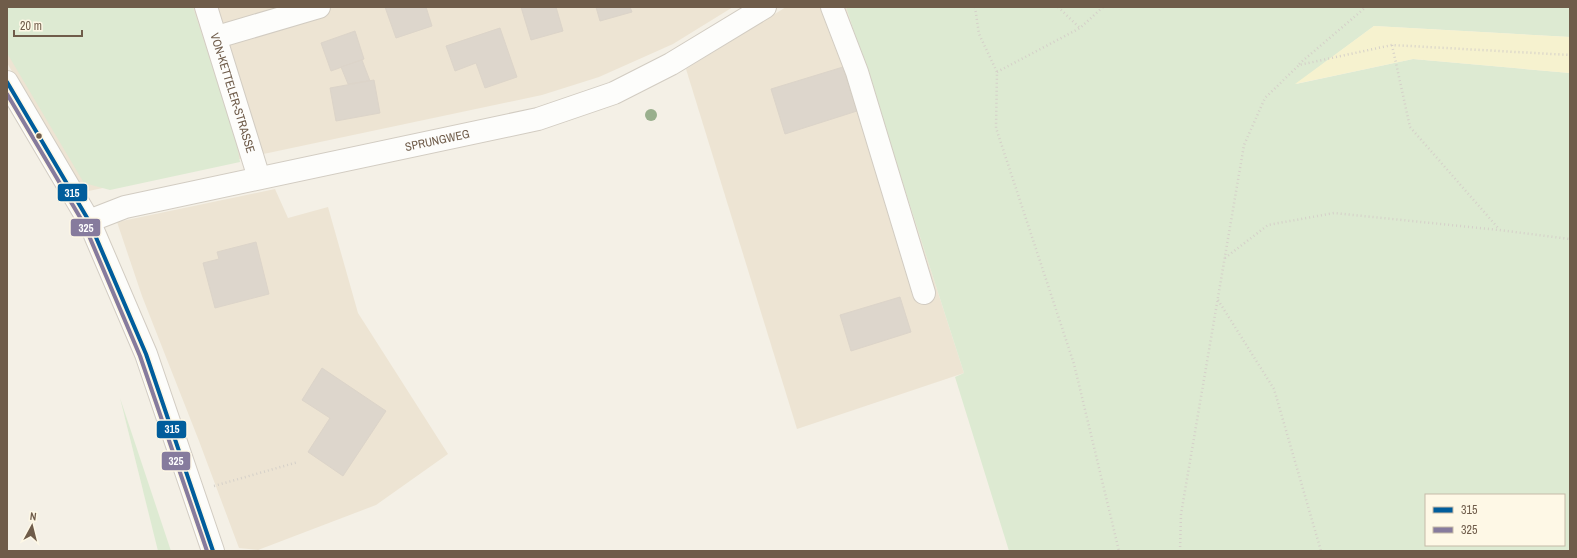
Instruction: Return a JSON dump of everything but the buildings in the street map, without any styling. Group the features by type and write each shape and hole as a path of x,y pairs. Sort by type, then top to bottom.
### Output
{"street":[{"name":"VON-KETTELER-STRASSE","path":"206,7 217,37 259,178"},
{"path":"217,37 319,7"},
{"name":"SPRUNGWEG","path":"89,221 125,208 538,119 614,93 671,64 765,7"},
{"path":"832,7 857,72 924,293"},
{"path":"7,82 89,221 146,354 213,551"}],"path":[{"path":"975,7 979,34 997,72 996,128 1074,364 1118,551"},
{"path":"1058,7 1080,28"},
{"path":"997,72 1080,28 1103,7"},
{"path":"1180,551 1181,514 1244,145 1265,98 1299,64 1366,7"},
{"path":"1299,64 1392,45 1570,55"},
{"path":"1392,45 1410,127 1499,230"},
{"path":"1225,258 1268,225 1334,213 1570,239"},
{"path":"1218,300 1274,389 1321,551"},
{"path":"221,483 298,462"}],"shaded area":[{"path":"7,7 733,7 673,44 599,77 542,95 84,192 7,63"},
{"path":"786,7 846,7 964,373 797,429 686,69"},
{"path":"275,189 288,218 328,207 358,313 448,454 376,505 258,550 239,548 142,296 117,222"}],"green space":[{"path":"7,7 193,7 236,140 240,162 110,190 84,183 7,53"},
{"path":"846,7 1570,7 1570,37 1374,26 1296,84 1413,59 1570,73 1570,551 1009,551 955,377 964,373"},
{"path":"120,398 171,551 158,551"}],"sand":[{"path":"1374,26 1570,37 1570,73 1413,59 1295,84"}],"transit line":[{"name":"315","path":"7,82 89,221 146,354 213,551"},
{"name":"325","path":"7,94 84,224 140,356 207,551"}]}
